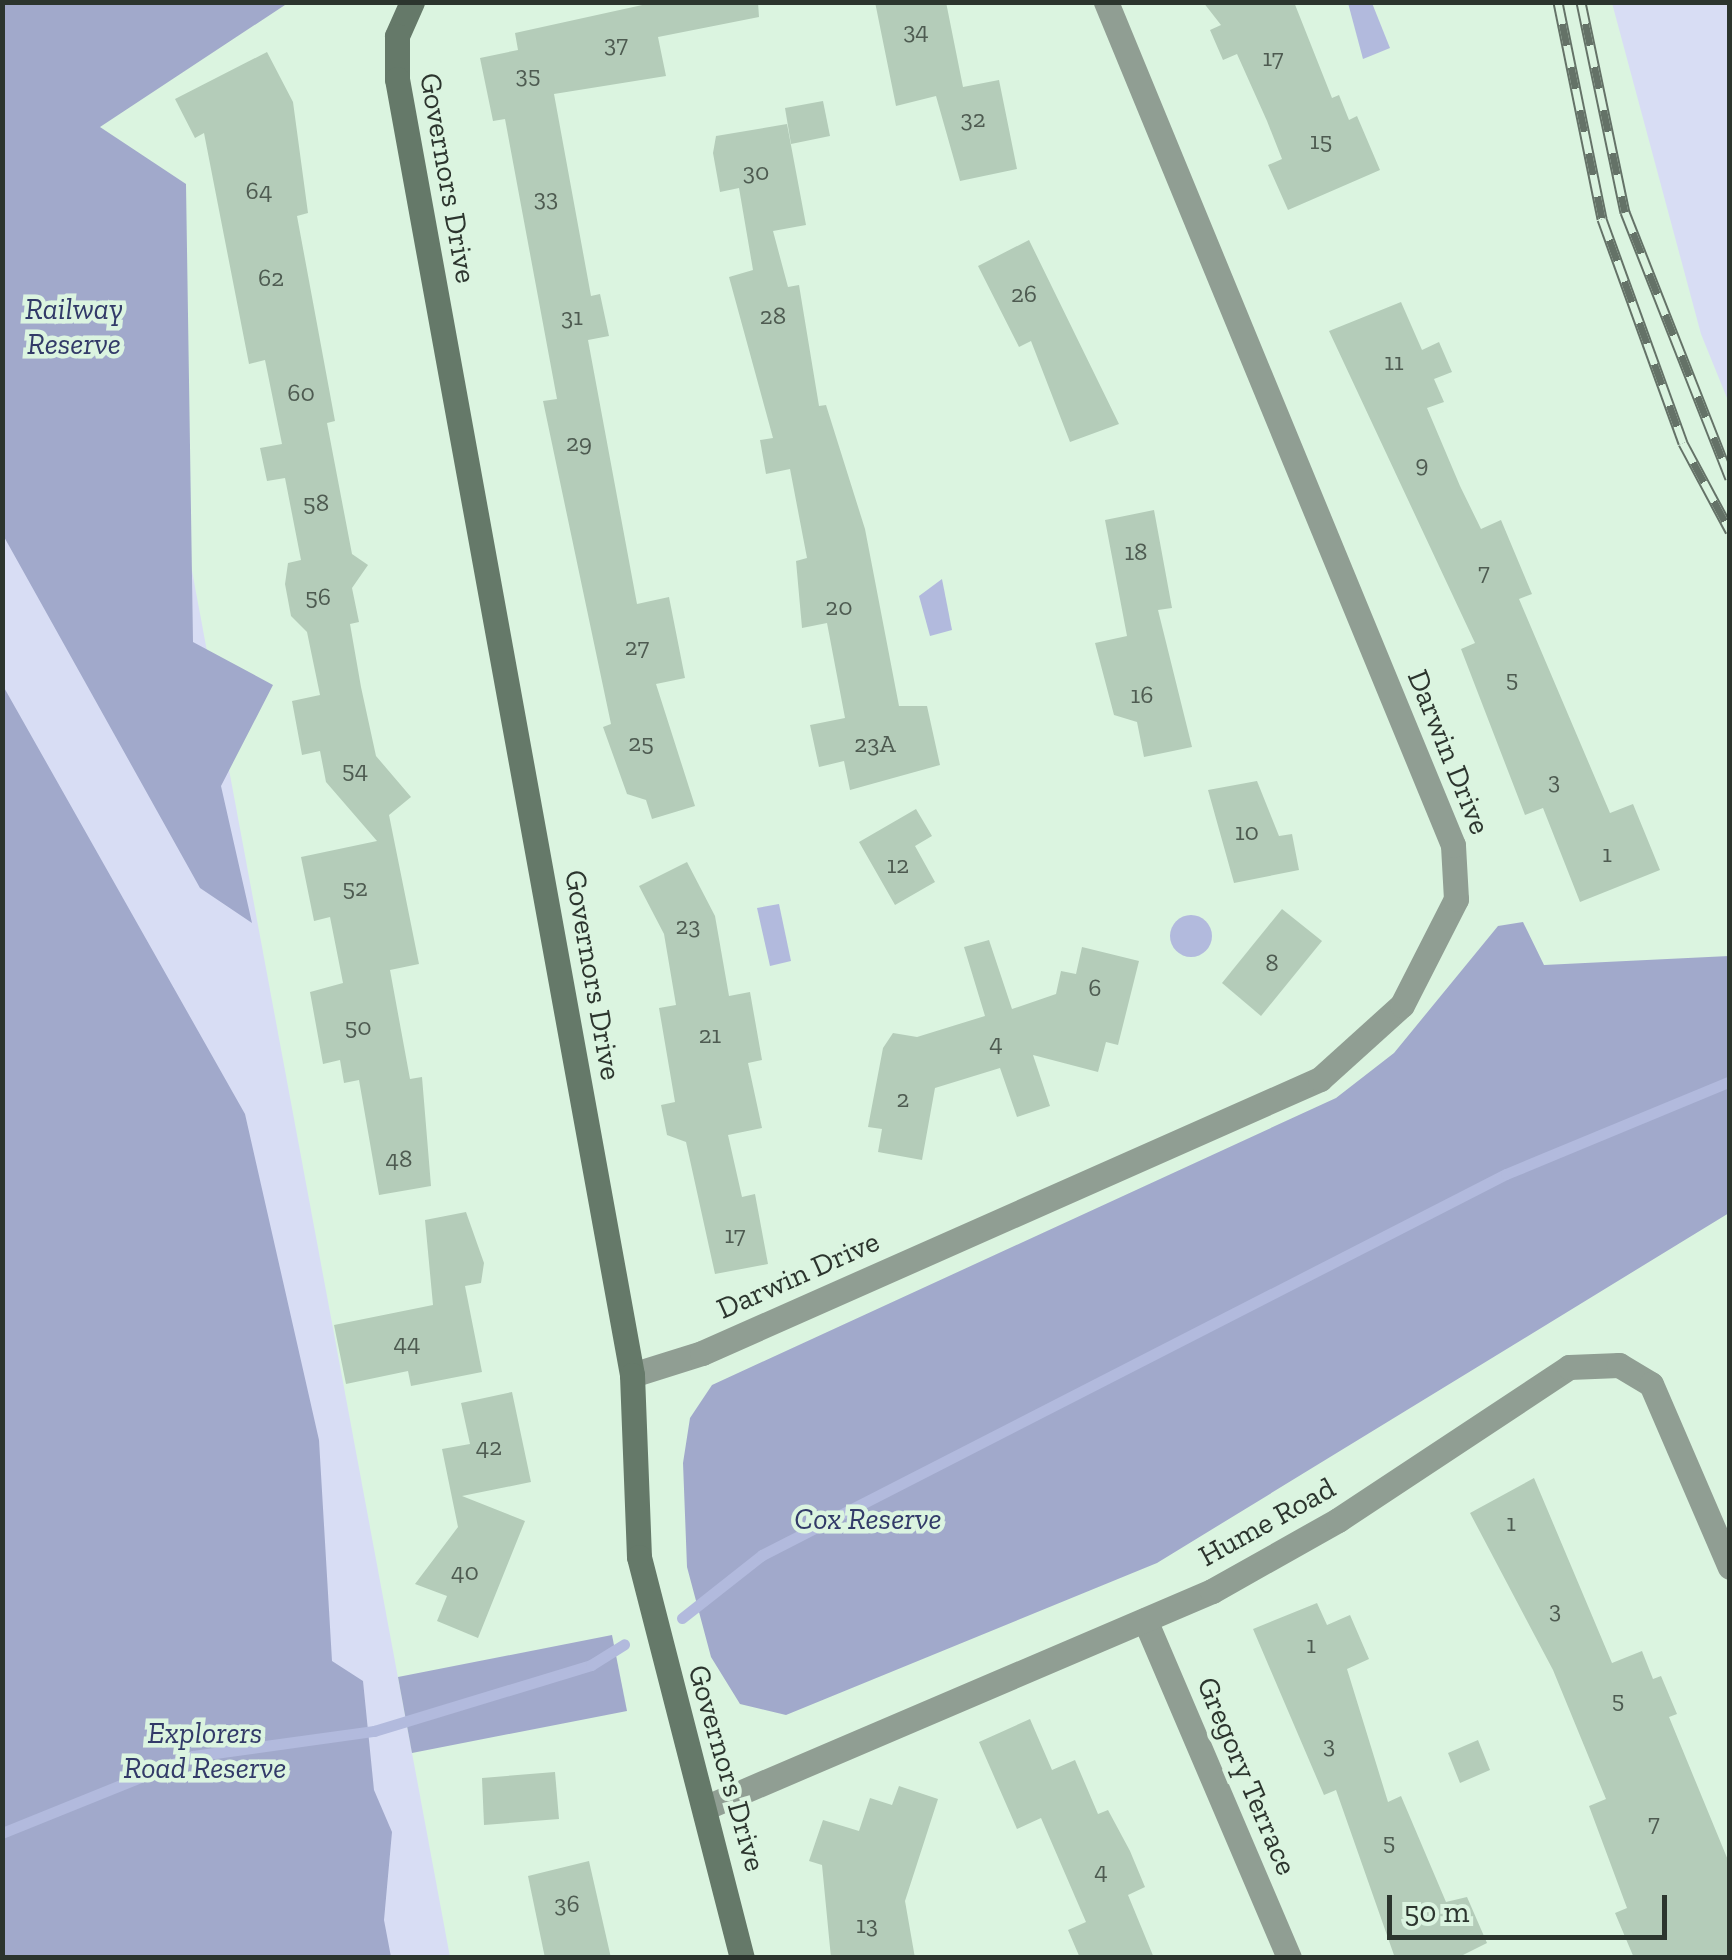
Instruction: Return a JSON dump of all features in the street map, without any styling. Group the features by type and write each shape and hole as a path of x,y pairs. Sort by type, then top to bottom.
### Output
{"main road":[{"name":"Governors Drive","path":"412,2 397,36 397,79 632,1374 639,1557 709,1806 742,1958"}],"street":[{"name":"Darwin Drive","path":"632,1374 702,1353 1320,1079 1402,1005 1456,899 1453,845 1106,2"},
{"name":"Hume Road","path":"709,1806 1145,1620 1305,1540 1534,1385 1584,1364 1630,1368 1651,1384 1730,1567"},
{"name":"Gregory Terrace","path":"1145,1620 1289,1958"}],"green space":[{"name":"Railway Reserve","path":"2,3 288,3 100,127 186,184 193,642 273,685 221,786 252,923 200,888 3,535"},
{"path":"1612,3 1729,3 1729,403 1701,334"},
{"name":"Explorers Road Reserve","path":"182,517 450,1957 3,1957 2,520"},
{"name":"Explorers Road Reserve","path":"2,684 245,1114 319,1440 332,1661 363,1681 374,1790 392,1832 384,1920 391,1957 3,1957"},
{"name":"Cox Reserve","path":"1523,922 1544,965 1729,956 1729,1213 1157,1563 786,1715 740,1704 711,1657 687,1567 683,1463 690,1418 712,1385 1336,1098 1394,1053 1498,926"},
{"path":"612,1635 627,1711 412,1753 398,1677"}],"shaded area":[{"path":"1348,3 1372,3 1390,48 1363,59"},
{"path":"942,579 952,630 930,636 919,596"},
{"path":"779,904 791,961 770,966 757,908"},
{"path":"1191,915 1206,921 1212,936 1206,951 1191,957 1176,951 1170,936 1176,921"}],"building":[{"path":"656,2 758,2 759,17 658,37 666,76 554,94 591,296 600,294 609,336 588,340 637,604 669,597 685,678 656,684 695,806 652,819 646,800 627,794 603,727 611,724 543,401 557,399 505,119 493,121 480,58 518,50 515,33"},
{"path":"875,2 946,2 963,87 999,80 1017,169 960,181 936,96 896,106"},
{"path":"1203,2 1294,2 1332,98 1339,95 1349,120 1357,116 1380,170 1288,210 1268,165 1282,159 1267,121 1237,54 1223,60 1210,30 1221,25"},
{"path":"267,52 293,102 308,213 297,216 335,421 327,423 352,554 368,565 352,588 359,622 350,624 361,687 376,756 411,797 389,815 419,964 390,970 410,1079 422,1077 431,1186 379,1195 359,1080 344,1083 340,1060 323,1064 310,992 343,983 330,917 314,921 301,857 377,841 326,782 320,751 302,755 292,701 320,695 307,632 291,616 285,584 288,563 301,560 285,478 267,481 260,448 282,444 265,360 249,364 204,133 195,138 175,99"},
{"path":"823,101 830,136 791,144 785,108"},
{"path":"787,124 806,225 773,231 788,287 799,285 819,406 826,405 865,529 899,706 927,706 940,765 850,790 844,761 819,767 810,725 845,718 827,623 802,628 796,561 807,558 790,469 766,474 760,440 773,438 729,277 753,270 739,188 720,192 713,153 716,136"},
{"path":"1029,240 1119,424 1070,442 1031,341 1019,347 978,266"},
{"path":"1401,302 1422,350 1439,342 1452,372 1434,379 1444,402 1427,408 1460,486 1481,529 1501,520 1532,594 1519,599 1610,813 1633,804 1660,870 1580,902 1543,808 1525,815 1461,649 1475,643 1329,331"},
{"path":"1154,510 1172,608 1158,610 1192,747 1144,757 1137,722 1114,715 1095,643 1127,636 1105,520"},
{"path":"1257,781 1279,836 1292,834 1299,870 1234,883 1208,790"},
{"path":"916,809 932,836 915,846 935,882 895,905 859,842"},
{"path":"687,862 715,916 729,996 750,992 762,1060 748,1063 762,1128 728,1135 742,1197 755,1194 768,1264 715,1274 686,1142 667,1135 661,1105 675,1102 659,1008 676,1005 664,934 639,886"},
{"path":"1282,909 1322,941 1261,1016 1222,983"},
{"path":"989,940 1012,1009 1056,994 1061,971 1076,974 1082,947 1139,961 1118,1045 1106,1042 1098,1072 1033,1055 1050,1106 1017,1117 1000,1068 935,1088 922,1160 878,1152 882,1129 868,1127 883,1048 893,1033 917,1037 985,1016 964,947"},
{"path":"466,1212 484,1263 481,1283 465,1286 482,1372 411,1386 408,1371 346,1384 334,1325 433,1305 425,1220"},
{"path":"512,1392 531,1482 462,1496 525,1521 478,1638 437,1621 447,1596 415,1584 458,1527 442,1449 470,1444 461,1403"},
{"path":"1534,1478 1612,1663 1642,1651 1653,1679 1661,1676 1677,1714 1669,1717 1730,1865 1730,1958 1634,1958 1615,1913 1627,1908 1589,1806 1606,1799 1553,1670 1470,1513"},
{"path":"1317,1603 1327,1625 1350,1615 1369,1659 1347,1669 1388,1802 1401,1796 1446,1902 1467,1897 1487,1943 1457,1958 1395,1958 1336,1790 1324,1795 1253,1629"},
{"path":"1030,1719 1052,1770 1075,1760 1098,1814 1108,1810 1130,1851 1145,1887 1128,1895 1154,1958 1080,1958 1068,1930 1086,1922 1041,1818 1017,1829 979,1742"},
{"path":"1478,1740 1490,1770 1460,1783 1448,1753"},
{"path":"555,1772 559,1819 484,1825 482,1778"},
{"path":"899,1786 938,1799 905,1901 915,1958 831,1958 822,1865 809,1861 823,1820 859,1831 870,1798 892,1805"},
{"path":"589,1861 611,1958 545,1958 528,1876"}],"waterway":[{"path":"682,1618 762,1555 1506,1174 1730,1081"},
{"path":"2,1833 193,1756 374,1731 591,1665 624,1644"}],"railway":[{"path":"1558,2 1602,219 1683,443 1730,531"},
{"path":"1581,2 1625,212 1730,478"}]}
